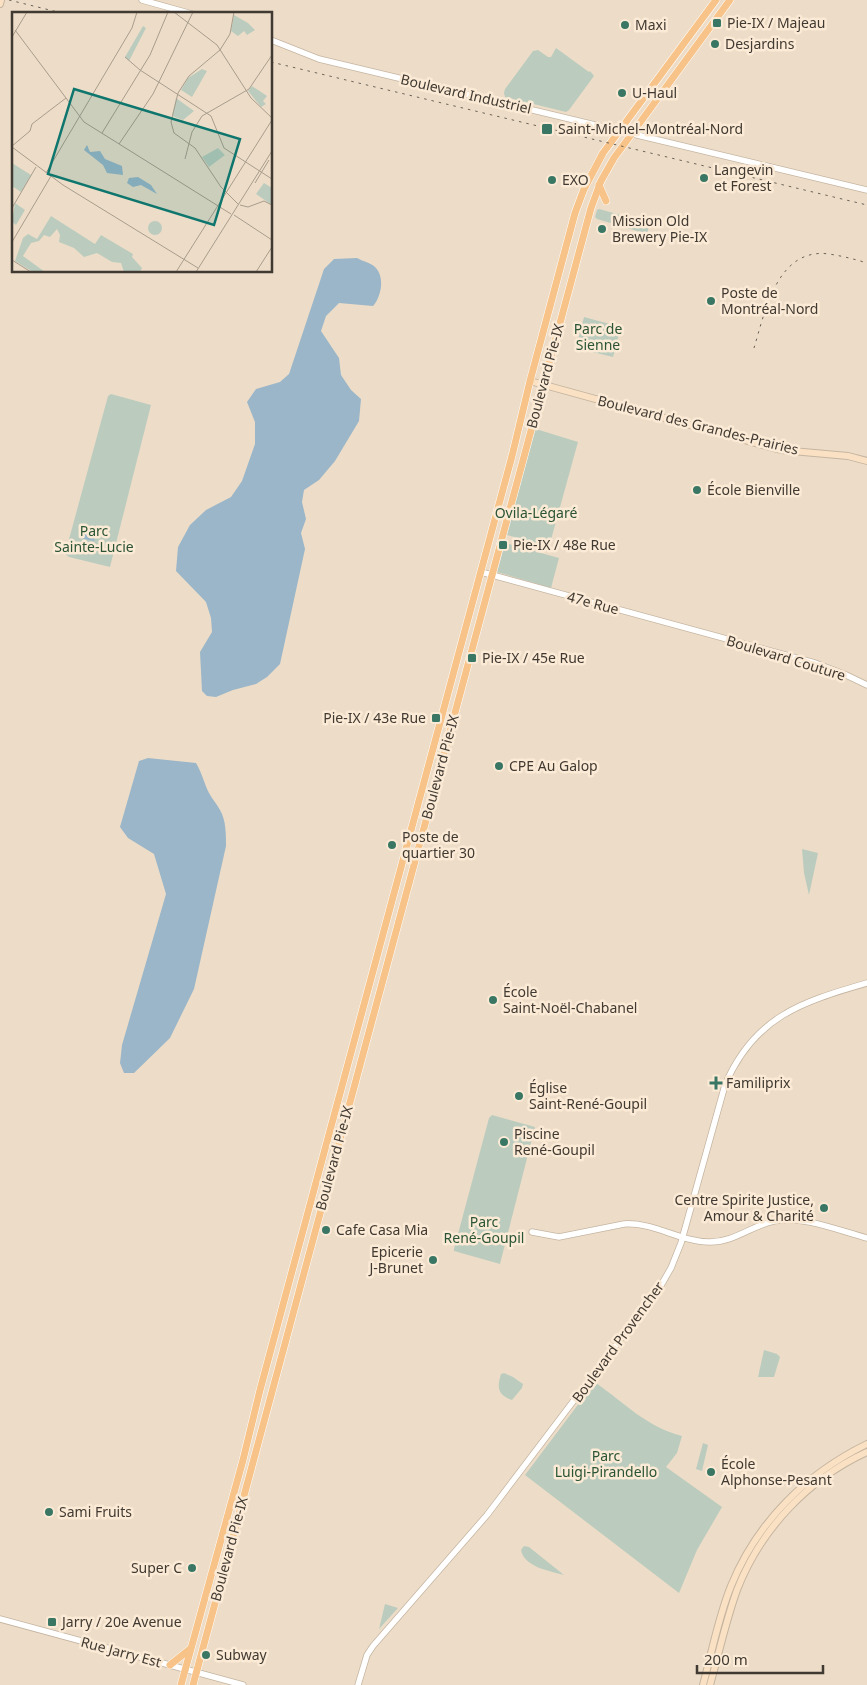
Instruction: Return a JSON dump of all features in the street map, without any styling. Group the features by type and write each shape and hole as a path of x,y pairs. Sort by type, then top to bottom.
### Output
{"main road":[{"path":"0,4 1,0"},
{"name":"Boulevard Pie-IX","path":"181,1685 243,1460 257,1398 481,572 579,201 596,165 716,0"},
{"name":"Boulevard Pie-IX","path":"193,1685 585,227 599,185 614,158 730,0"},
{"path":"599,185 606,200"},
{"name":"Boulevard des Grandes-Prairies","path":"530,381 781,450 848,456 867,461"},
{"path":"703,1685 731,1587 744,1559 762,1531 780,1508 811,1478 830,1464 867,1444"},
{"path":"710,1685 738,1589 759,1546 785,1513 809,1489 835,1470 867,1452"},
{"path":"170,1665 190,1649"}],"street":[{"path":"142,0 185,12"},
{"name":"Boulevard Industriel","path":"272,40 319,59 867,190"},
{"name":"47e Rue","path":"481,572 705,633"},
{"name":"Boulevard Couture","path":"705,633 814,663 867,685"},
{"name":"Boulevard Provencher","path":"358,1685 367,1655 373,1646 486,1515 660,1287 673,1263 683,1237 722,1094 735,1064 754,1038 769,1023 801,1004 867,983"},
{"path":"532,1232 559,1237 624,1224 635,1224 704,1242 722,1241 762,1224 776,1220 789,1220 804,1221 867,1238"},
{"name":"Rue Jarry Est","path":"0,1619 243,1685"}],"green space":[{"path":"556,48 590,71 594,76 569,110 566,112 505,97 505,89 533,51 538,50 551,57"},
{"path":"599,209 650,223 647,234 597,219 595,217"},
{"name":"Parc de Sienne","path":"584,317 621,327 613,357 576,348"},
{"name":"Parc Sainte-Lucie","path":"111,394 151,405 110,567 69,557 65,554 108,396"},
{"name":"Ovila-Légaré","path":"534,430 578,442 549,547 506,534"},
{"name":"Ovila-Légaré","path":"505,543 559,558 551,588 497,572"},
{"path":"802,849 818,853 809,895 804,873"},
{"name":"Parc René-Goupil","path":"492,1115 535,1127 500,1264 454,1251 489,1118"},
{"path":"764,1350 777,1354 780,1357 774,1377 758,1377"},
{"path":"504,1373 523,1384 512,1400 503,1396 499,1390 501,1374"},
{"name":"Parc Luigi-Pirandello","path":"596,1383 636,1414 669,1432 682,1436 677,1453 666,1467 722,1507 697,1550 679,1593 525,1475"},
{"path":"703,1443 708,1445 702,1471 696,1469"},
{"path":"524,1546 529,1547 564,1575 545,1570 527,1561 521,1550"},
{"path":"385,1604 398,1608 379,1629"}],"water":[{"path":"357,258 372,265 379,272 381,287 378,298 373,306 339,303 326,316 321,331 339,358 341,375 351,390 361,399 359,421 335,461 319,480 304,490 302,502 306,519 301,533 305,549 280,664 267,677 256,684 216,697 207,696 202,691 200,652 212,632 211,618 206,602 176,571 178,547 190,525 206,510 231,497 242,481 255,444 255,422 247,402 256,389 280,382 289,374 324,269 334,259"},
{"path":"81,529 96,533 94,541 79,538"},
{"path":"148,758 196,763 209,793 222,814 226,846 194,989 170,1038 134,1073 124,1073 120,1063 122,1045 166,894 154,854 128,838 120,827 139,761"}],"railway":[{"path":"9,0 58,12"},
{"path":"272,62 867,205"},
{"path":"754,348 763,317 776,285 785,271 797,261 811,255 829,254 867,263"}],"place":[{"name":"Pie-IX / Majeau","path":"717,23"},
{"name":"Maxi","path":"625,25"},
{"name":"Desjardins","path":"715,44"},
{"name":"U-Haul","path":"622,93"},
{"name":"Saint-Michel–Montréal-Nord","path":"547,129"},
{"name":"Langevin et Forest","path":"704,178"},
{"name":"EXO","path":"552,180"},
{"name":"Mission Old Brewery Pie-IX","path":"602,229"},
{"name":"Poste de Montréal-Nord","path":"711,301"},
{"name":"École Bienville","path":"697,490"},
{"name":"Pie-IX / 48e Rue","path":"503,545"},
{"name":"Pie-IX / 45e Rue","path":"472,658"},
{"name":"Pie-IX / 43e Rue","path":"436,718"},
{"name":"CPE Au Galop","path":"499,766"},
{"name":"Poste de quartier 30","path":"392,845"},
{"name":"École Saint-Noël-Chabanel","path":"493,1000"},
{"name":"Familiprix","path":"716,1083"},
{"name":"Église Saint-René-Goupil","path":"519,1096"},
{"name":"Piscine René-Goupil","path":"504,1142"},
{"name":"Centre Spirite Justice, Amour & Charité","path":"824,1208"},
{"name":"Cafe Casa Mia","path":"326,1230"},
{"name":"Epicerie J-Brunet","path":"433,1260"},
{"name":"École Alphonse-Pesant","path":"711,1472"},
{"name":"Sami Fruits","path":"49,1512"},
{"name":"Super C","path":"192,1568"},
{"name":"Jarry / 20e Avenue","path":"52,1622"},
{"name":"Subway","path":"206,1655"}]}
